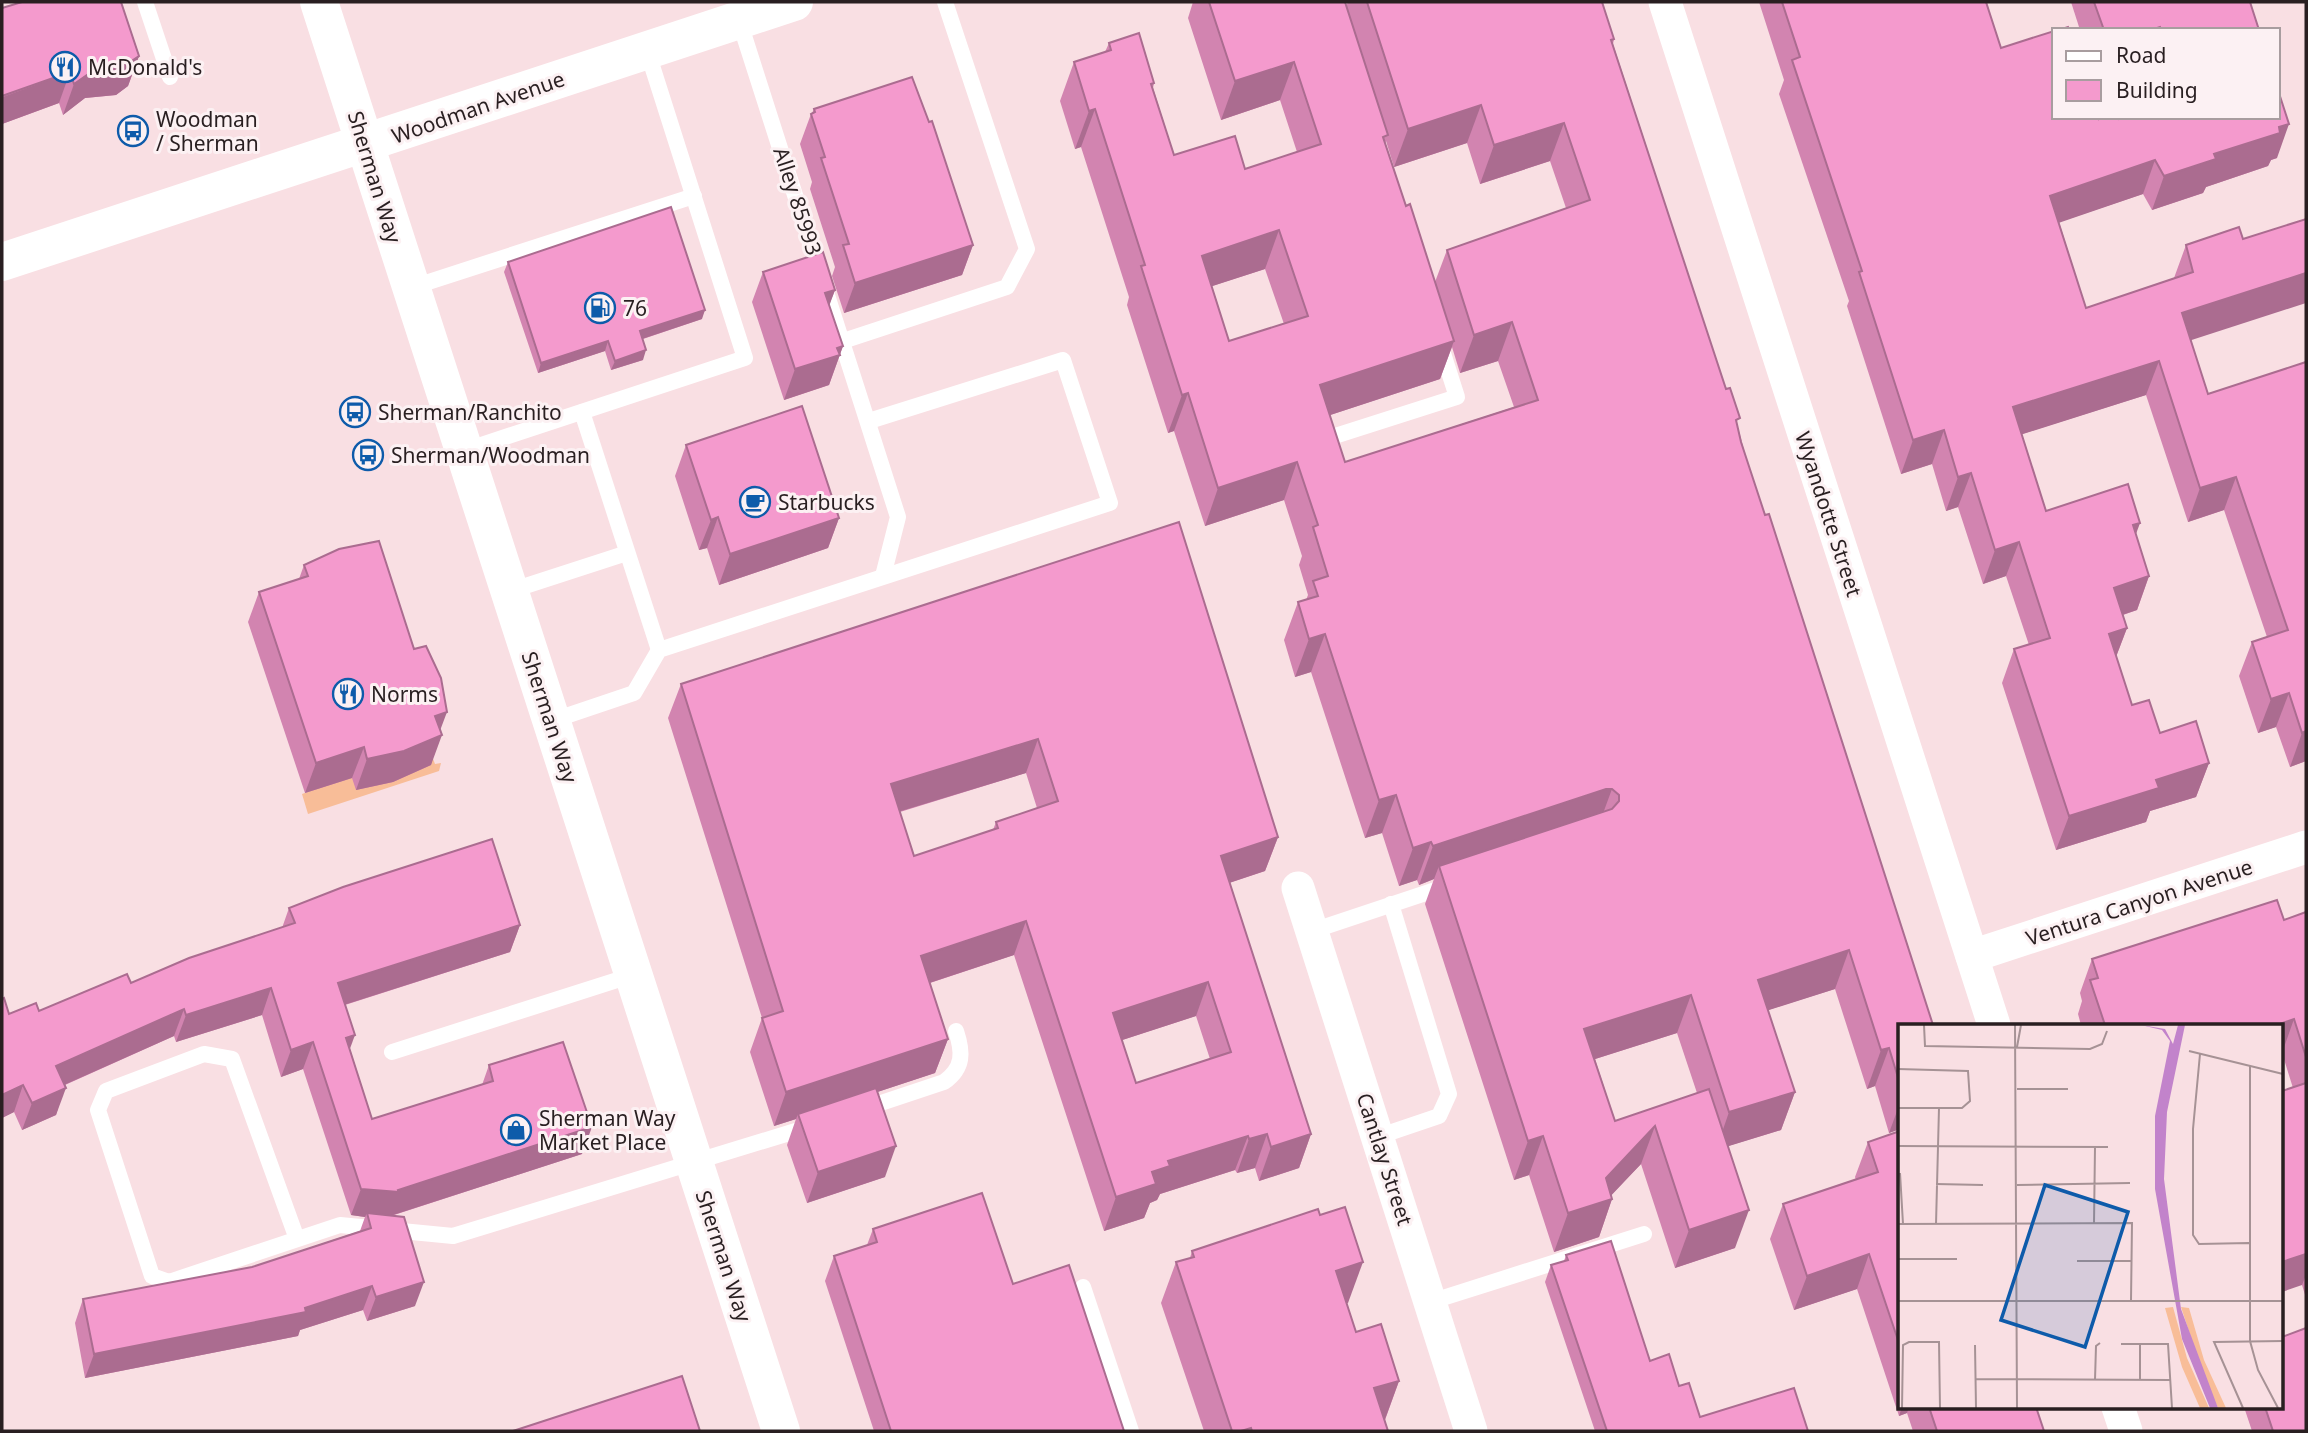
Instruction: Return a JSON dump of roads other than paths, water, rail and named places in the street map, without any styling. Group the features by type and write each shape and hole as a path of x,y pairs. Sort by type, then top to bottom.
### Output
{"main road":[{"name":"Sherman Way","path":"319,2 780,1431"},
{"name":"Woodman Avenue","path":"2,262 794,2"}],"street":[{"name":"Wyandotte Street","path":"1665,2 1994,1024"},
{"name":"Ventura Canyon Avenue","path":"1972,957 2306,847"},
{"name":"Cantlay Street","path":"1298,888 1471,1431"},
{"path":"2118,1408 2126,1431"}],"lane":[{"path":"145,2 170,76"},
{"path":"843,341 1007,287 1027,249 945,2"},
{"name":"Alley 85993","path":"739,20 898,517 883,576"},
{"path":"463,451 745,358 647,50"},
{"path":"410,288 694,196"},
{"path":"1338,435 1457,397 1436,331"},
{"path":"551,721 634,693 659,650 1110,503 1063,360 869,421"},
{"path":"582,412 659,650"},
{"path":"509,591 627,553"},
{"path":"1312,931 1468,879"},
{"path":"1377,1137 1439,1116 1449,1094 1391,904"},
{"path":"392,1052 633,975"},
{"path":"852,1112 944,1082 953,1076 961,1064 962,1049 956,1031"},
{"path":"297,1239 232,1059 204,1054 106,1091 98,1110 152,1276 169,1282 340,1225 453,1236 606,1188 694,1164 826,1121"},
{"path":"1430,1302 1644,1234"},
{"path":"1083,1287 1131,1431"}],"place":[{"name":"McDonald's","path":"65,67"},
{"name":"Woodman / Sherman","path":"133,131"},
{"name":"76","path":"600,308"},
{"name":"Sherman/Ranchito","path":"355,412"},
{"name":"Sherman/Woodman","path":"368,455"},
{"name":"Starbucks","path":"755,502"},
{"name":"Norms","path":"348,694"},
{"name":"Sherman Way Market Place","path":"516,1130"}]}
